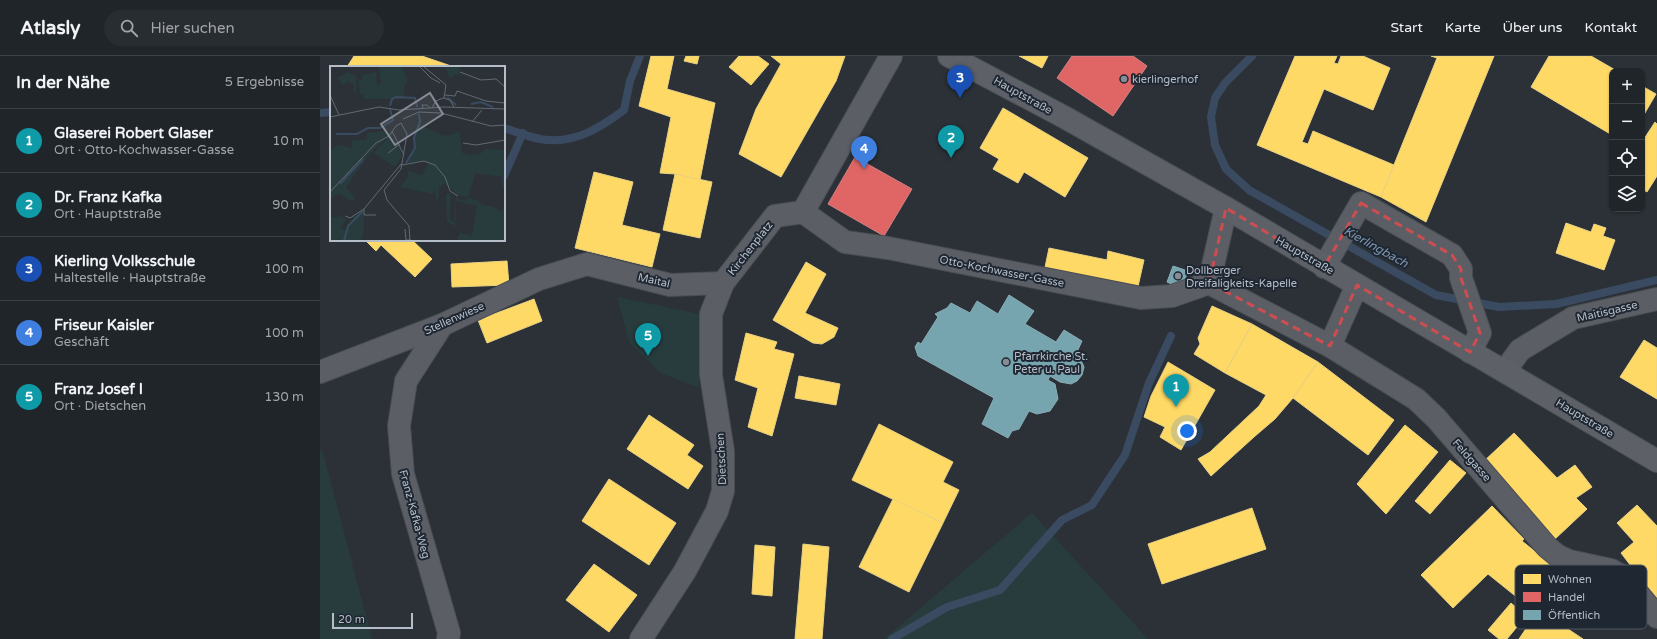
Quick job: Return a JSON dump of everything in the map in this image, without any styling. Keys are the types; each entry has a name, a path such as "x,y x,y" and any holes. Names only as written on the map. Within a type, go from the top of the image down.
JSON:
{"main road":[{"name":"Hauptstraße","path":"950,56 1078,125 1226,208 1329,258 1357,285 1657,461"}],"street":[{"path":"803,212 891,56"},
{"path":"1329,258 1361,203 1452,256 1461,269 1461,278 1480,333 1470,352"},
{"path":"1226,208 1209,283 1330,346 1357,285"},
{"name":"Otto-Kochwasser-Gasse","path":"803,212 845,242 888,248 1141,298 1172,296 1209,283"},
{"name":"Kirchenplatz","path":"723,283 775,216 803,212"},
{"name":"Maital","path":"587,264 670,285 723,283"},
{"name":"Stellenwiese","path":"320,372 442,325 539,279 587,264"},
{"name":"Dietschen","path":"641,639 685,571 717,511 723,491 723,451 711,374 711,314 723,283"},
{"name":"Maitisgasse","path":"1505,371 1520,350 1573,318 1657,299"},
{"name":"Franz-Kafka-Weg","path":"442,325 406,382 399,426 403,474 449,633 448,639"},
{"name":"Feldgasse","path":"1330,346 1416,400 1436,418 1547,547 1558,556 1569,561 1588,565"},
{"name":"Feldgasse","path":"1647,605 1657,617"}],"highlighted area":[{"path":"1361,203 1452,255 1461,269 1461,278 1480,333 1470,352 1357,285 1330,346 1209,283 1226,208 1324,267"}],"green space":[{"path":"617,297 700,314 699,388 661,373 630,344"},
{"path":"320,449 323,453 372,639 320,639"},
{"path":"1032,513 1148,639 884,639"}],"building: Wohnen":[{"path":"354,56 422,56 451,66 348,66"},
{"path":"651,56 674,56 667,89 715,103 700,180 675,174 660,173 671,117 639,106"},
{"path":"686,56 699,56 697,64 684,61"},
{"path":"739,56 758,56 769,64 751,85 729,67"},
{"path":"771,56 845,56 836,81 781,177 739,154 756,109 781,64"},
{"path":"1019,56 1048,56 1042,68"},
{"path":"1295,56 1337,56 1334,63 1338,64 1341,56 1363,56 1390,68 1373,110 1324,89 1302,142 1308,144 1313,131 1394,165 1381,197 1257,145"},
{"path":"1431,56 1494,56 1426,222 1381,197 1437,58"},
{"path":"1549,56 1591,56 1612,68 1609,68 1609,133 1531,87"},
{"path":"1645,88 1656,94 1645,113"},
{"path":"1003,108 1088,158 1065,197 1024,172 1018,183 993,169 999,159 980,148"},
{"path":"1655,122 1657,124 1657,176 1647,192 1645,191 1645,137"},
{"path":"594,172 633,182 622,225 660,234 652,267 575,248"},
{"path":"675,174 712,182 700,238 663,230"},
{"path":"1566,223 1591,232 1594,224 1606,228 1603,236 1615,240 1604,270 1556,253"},
{"path":"366,241 413,241 432,259 415,277 381,245 376,251"},
{"path":"1049,248 1107,260 1108,251 1144,260 1137,291 1044,272"},
{"path":"507,261 509,285 452,287 451,264"},
{"path":"806,262 826,274 805,313 838,328 834,337 822,344 813,343 773,320"},
{"path":"534,299 542,321 487,343 478,320"},
{"path":"1212,306 1252,324 1225,373 1194,354 1200,344 1198,338"},
{"path":"1252,324 1318,362 1293,398 1275,419 1211,476 1198,459 1210,452 1259,406 1266,395 1225,373"},
{"path":"746,333 777,342 774,349 794,354 772,436 748,427 758,388 735,380"},
{"path":"1644,340 1657,348 1657,399 1620,377"},
{"path":"1168,362 1215,390 1181,450 1160,437 1165,427 1144,417 1151,396"},
{"path":"1318,362 1394,420 1368,455 1293,398"},
{"path":"799,376 840,384 836,405 795,398"},
{"path":"649,415 694,445 687,455 703,466 688,489 627,449"},
{"path":"879,424 953,462 943,482 959,490 943,523 852,480"},
{"path":"1405,425 1438,452 1386,514 1357,484"},
{"path":"1514,433 1557,478 1575,465 1592,487 1576,498 1587,509 1555,539 1483,462"},
{"path":"1450,460 1466,473 1430,514 1415,501"},
{"path":"609,479 676,523 649,565 582,521"},
{"path":"893,499 943,523 909,592 859,567"},
{"path":"1637,505 1657,526 1657,600 1647,587 1647,565 1630,565 1621,553 1634,542 1617,523"},
{"path":"1492,506 1524,539 1522,541 1552,565 1515,565 1515,596 1488,574 1453,608 1421,575"},
{"path":"1252,508 1266,549 1162,584 1148,544"},
{"path":"803,544 829,547 822,639 795,639"},
{"path":"755,545 775,547 772,596 752,594"},
{"path":"594,564 637,595 609,632 566,600"},
{"path":"1511,603 1515,606 1515,629 1507,639 1499,639 1488,630"},
{"path":"1526,629 1568,629 1583,639 1519,639"}],"building: Handel":[{"path":"1072,56 1133,56 1147,66 1113,116 1057,78"},
{"path":"855,157 912,189 884,236 828,204"}],"building: Öffentlich":[{"name":"Dollberger Dreifaligkeits-Kapelle","path":"1173,266 1188,271 1183,285 1178,287 1167,282"},
{"name":"Pfarrkirche St. Peter u. Paul","path":"1009,295 1034,311 1025,324 1056,342 1064,330 1082,341 1076,354 1080,358 1084,367 1082,375 1077,381 1071,384 1060,382 1050,376 1048,380 1055,384 1058,399 1050,411 1037,414 1029,411 1019,429 1012,431 1008,438 982,424 994,398 918,356 915,347 918,342 921,344 938,317 935,314 947,308 951,303 970,313 977,301 998,314"}],"waterway":[{"name":"Kierlingbach","path":"505,128 526,136 549,140 570,139 589,132 624,110 630,81 640,56"},
{"name":"Kierlingbach","path":"1252,56 1225,83 1215,98 1211,117 1215,145 1226,169 1249,190 1436,295 1499,307 1556,304 1657,280"},
{"name":"Kierlingbach","path":"320,113 330,112"},
{"path":"505,174 523,133"},
{"path":"892,639 947,607 1000,590 1062,520 1092,505 1125,455 1149,383 1171,336"}],"place":[{"name":"kierlingerhof","path":"1124,79"},
{"name":"Kierling Volksschule","path":"960,98"},
{"name":"Dr. Franz Kafka","path":"951,158"},
{"name":"Friseur Kaisler","path":"864,169"},
{"name":"Dollberger Dreifaligkeits-Kapelle","path":"1178,276"},
{"name":"Franz Josef I","path":"648,356"},
{"name":"Pfarrkirche St. Peter u. Paul","path":"1006,362"},
{"name":"Glaserei Robert Glaser","path":"1176,407"}]}
